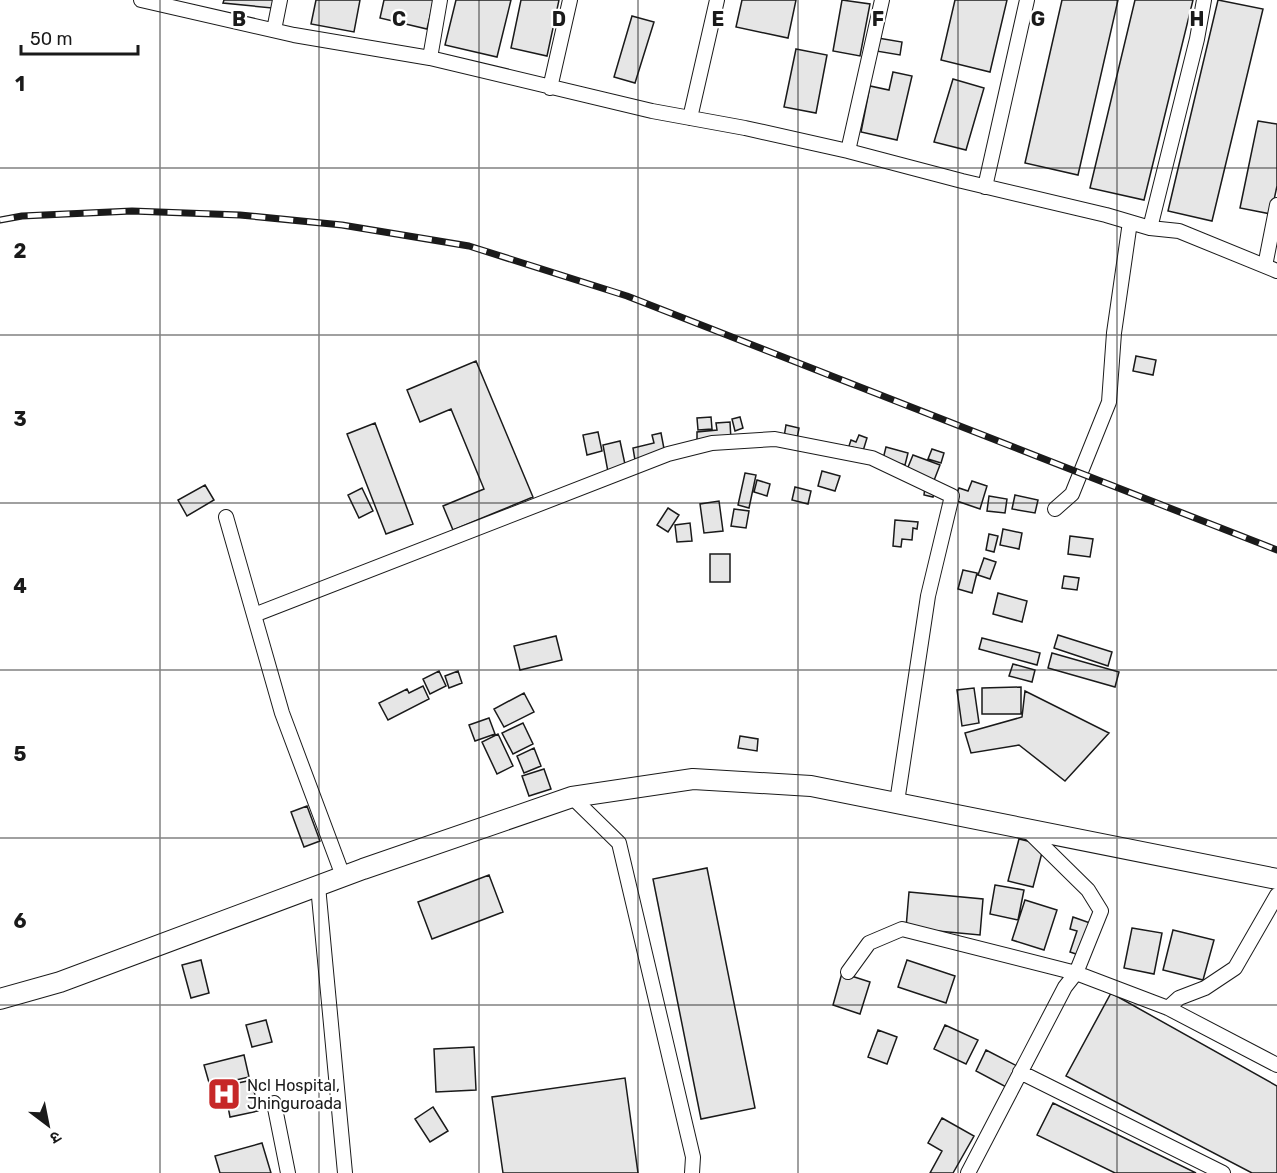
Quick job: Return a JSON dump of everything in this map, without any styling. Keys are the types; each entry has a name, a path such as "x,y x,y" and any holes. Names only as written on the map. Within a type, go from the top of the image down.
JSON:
{"street":[{"path":"274,30 280,0"},
{"path":"430,58 440,0"},
{"path":"549,88 570,0"},
{"path":"690,118 717,0"},
{"path":"848,151 882,0"},
{"path":"985,187 1027,0"},
{"path":"1150,228 1197,39 1204,0"},
{"path":"149,1 274,30 430,58 549,88 848,151 1150,228 1179,231 1271,269 1277,205"},
{"path":"1055,509 1072,494 1109,402 1114,333 1130,222"},
{"path":"254,615 668,454 712,443 775,439 872,458 952,496 928,596 897,802"},
{"path":"226,517 282,713 343,876"},
{"path":"0,999 60,982 343,876 572,797 693,779 811,786 1277,879"},
{"path":"572,797 619,843 693,1157 692,1173"},
{"path":"968,1173 1065,987 1076,972 1101,911 1088,890 1025,828"},
{"path":"318,886 345,1173"},
{"path":"1168,1008 1179,998 1205,988 1235,968 1277,895"},
{"path":"848,972 869,944 902,929 1076,972 1168,1008 1277,1065"},
{"path":"1020,1072 1223,1173"},
{"path":"274,1102 288,1173"}],"building":[{"path":"224,0 274,0 272,8 223,3"},
{"path":"316,0 360,0 354,32 311,24"},
{"path":"384,0 434,0 427,29 380,18"},
{"path":"456,0 511,0 497,57 445,45"},
{"path":"521,0 559,0 547,56 511,48"},
{"path":"742,0 796,0 788,38 736,27"},
{"path":"842,0 870,4 860,56 833,51"},
{"path":"955,0 1007,0 990,72 941,60"},
{"path":"1062,0 1118,0 1078,175 1025,163"},
{"path":"1135,0 1193,0 1144,200 1090,188"},
{"path":"1218,0 1263,9 1212,221 1168,211"},
{"path":"632,16 654,22 635,83 614,77"},
{"path":"878,38 902,42 900,55 876,51"},
{"path":"796,49 827,55 816,113 784,107"},
{"path":"893,72 912,76 897,140 861,132 870,86 889,90"},
{"path":"953,79 984,88 966,150 934,142"},
{"path":"1258,121 1277,124 1277,186 1271,214 1240,208"},
{"path":"1136,356 1156,360 1153,375 1133,371"},
{"path":"476,361 533,497 453,530 443,506 484,489 451,409 420,422 407,390"},
{"path":"711,417 712,429 698,430 697,418"},
{"path":"740,417 743,428 735,431 732,419"},
{"path":"730,422 731,440 697,442 697,432 717,430 716,423"},
{"path":"375,423 413,524 386,534 347,434"},
{"path":"786,425 799,428 797,439 784,437"},
{"path":"598,432 602,451 587,455 583,435"},
{"path":"661,433 665,454 635,460 633,448 654,443 652,435"},
{"path":"859,435 867,438 863,451 849,446 851,440 856,442"},
{"path":"620,441 626,469 608,472 603,445"},
{"path":"886,447 908,453 905,465 883,459"},
{"path":"932,449 944,453 941,463 928,459"},
{"path":"913,455 940,465 933,483 906,472"},
{"path":"822,471 840,476 835,491 818,486"},
{"path":"745,473 756,475 749,508 738,505"},
{"path":"757,480 770,484 767,496 754,492"},
{"path":"972,481 987,486 980,509 954,500 959,488 968,491"},
{"path":"205,485 214,500 187,516 178,500"},
{"path":"795,487 811,491 808,504 792,500"},
{"path":"925,487 935,490 933,497 924,495"},
{"path":"362,488 373,511 359,518 348,495"},
{"path":"1015,495 1038,500 1035,513 1012,509"},
{"path":"989,496 1007,499 1005,513 987,511"},
{"path":"719,501 723,531 704,533 700,504"},
{"path":"668,508 679,515 668,532 657,525"},
{"path":"734,509 749,511 746,528 731,526"},
{"path":"895,520 918,522 917,529 913,528 912,540 902,539 901,547 893,546"},
{"path":"690,523 692,541 677,542 675,525"},
{"path":"1003,529 1022,533 1019,549 1000,545"},
{"path":"989,534 998,536 994,552 986,550"},
{"path":"1070,536 1093,539 1090,557 1068,554"},
{"path":"710,554 730,554 730,582 710,582"},
{"path":"984,558 996,562 990,579 978,575"},
{"path":"963,570 977,573 972,593 958,589"},
{"path":"1064,576 1079,578 1077,590 1062,588"},
{"path":"998,593 1027,601 1022,622 993,614"},
{"path":"1058,635 1112,652 1108,666 1054,648"},
{"path":"556,636 562,660 520,670 514,646"},
{"path":"982,638 1040,653 1037,665 979,649"},
{"path":"1052,653 1119,672 1115,687 1048,668"},
{"path":"1013,664 1035,670 1032,682 1009,676"},
{"path":"439,671 446,686 430,694 423,679"},
{"path":"458,671 462,683 449,688 445,676"},
{"path":"423,686 429,699 388,720 379,703 407,689 409,693"},
{"path":"1021,687 1021,714 982,714 982,688"},
{"path":"974,688 979,723 962,726 957,690"},
{"path":"1025,691 1109,733 1065,781 1019,745 971,753 965,733 1022,717"},
{"path":"524,693 534,712 504,727 494,709"},
{"path":"489,718 495,734 475,741 469,725"},
{"path":"523,723 533,744 513,754 502,733"},
{"path":"498,734 513,766 497,774 482,742"},
{"path":"740,736 758,739 757,751 738,748"},
{"path":"534,748 541,766 524,773 517,756"},
{"path":"544,769 551,789 529,796 522,776"},
{"path":"307,806 320,841 304,847 291,812"},
{"path":"1019,839 1044,845 1033,887 1008,881"},
{"path":"707,868 755,1108 701,1119 653,879"},
{"path":"489,875 503,912 432,939 418,902"},
{"path":"995,885 1024,890 1018,920 990,914"},
{"path":"909,892 983,899 980,935 906,928"},
{"path":"1025,900 1057,910 1044,950 1012,940"},
{"path":"1073,917 1090,923 1079,955 1070,952 1077,931 1070,929"},
{"path":"1132,928 1162,933 1154,974 1124,968"},
{"path":"1173,930 1214,940 1203,980 1163,970"},
{"path":"201,960 209,993 191,998 182,965"},
{"path":"907,960 955,976 946,1003 898,987"},
{"path":"842,973 870,982 860,1014 833,1005"},
{"path":"1111,993 1277,1086 1277,1173 1252,1173 1066,1076"},
{"path":"266,1020 272,1042 252,1047 246,1025"},
{"path":"945,1025 978,1040 966,1064 934,1049"},
{"path":"878,1030 897,1037 887,1064 868,1057"},
{"path":"474,1047 476,1090 436,1092 434,1049"},
{"path":"986,1050 1019,1067 1008,1088 976,1071"},
{"path":"244,1055 249,1077 210,1086 204,1065"},
{"path":"625,1078 638,1173 503,1173 492,1097"},
{"path":"252,1080 258,1111 230,1117 224,1086"},
{"path":"1053,1103 1196,1173 1115,1173 1037,1135"},
{"path":"433,1107 448,1131 430,1142 415,1119"},
{"path":"942,1118 974,1136 953,1173 930,1173 942,1151 928,1143"},
{"path":"262,1143 271,1173 220,1173 215,1156"}],"railway":[{"path":"0,220 22,216 132,211 240,215 342,225 469,246 627,296 1277,550"}],"place":[{"name":"Ncl Hospital, Jhinguroada","path":"224,1094"}]}
